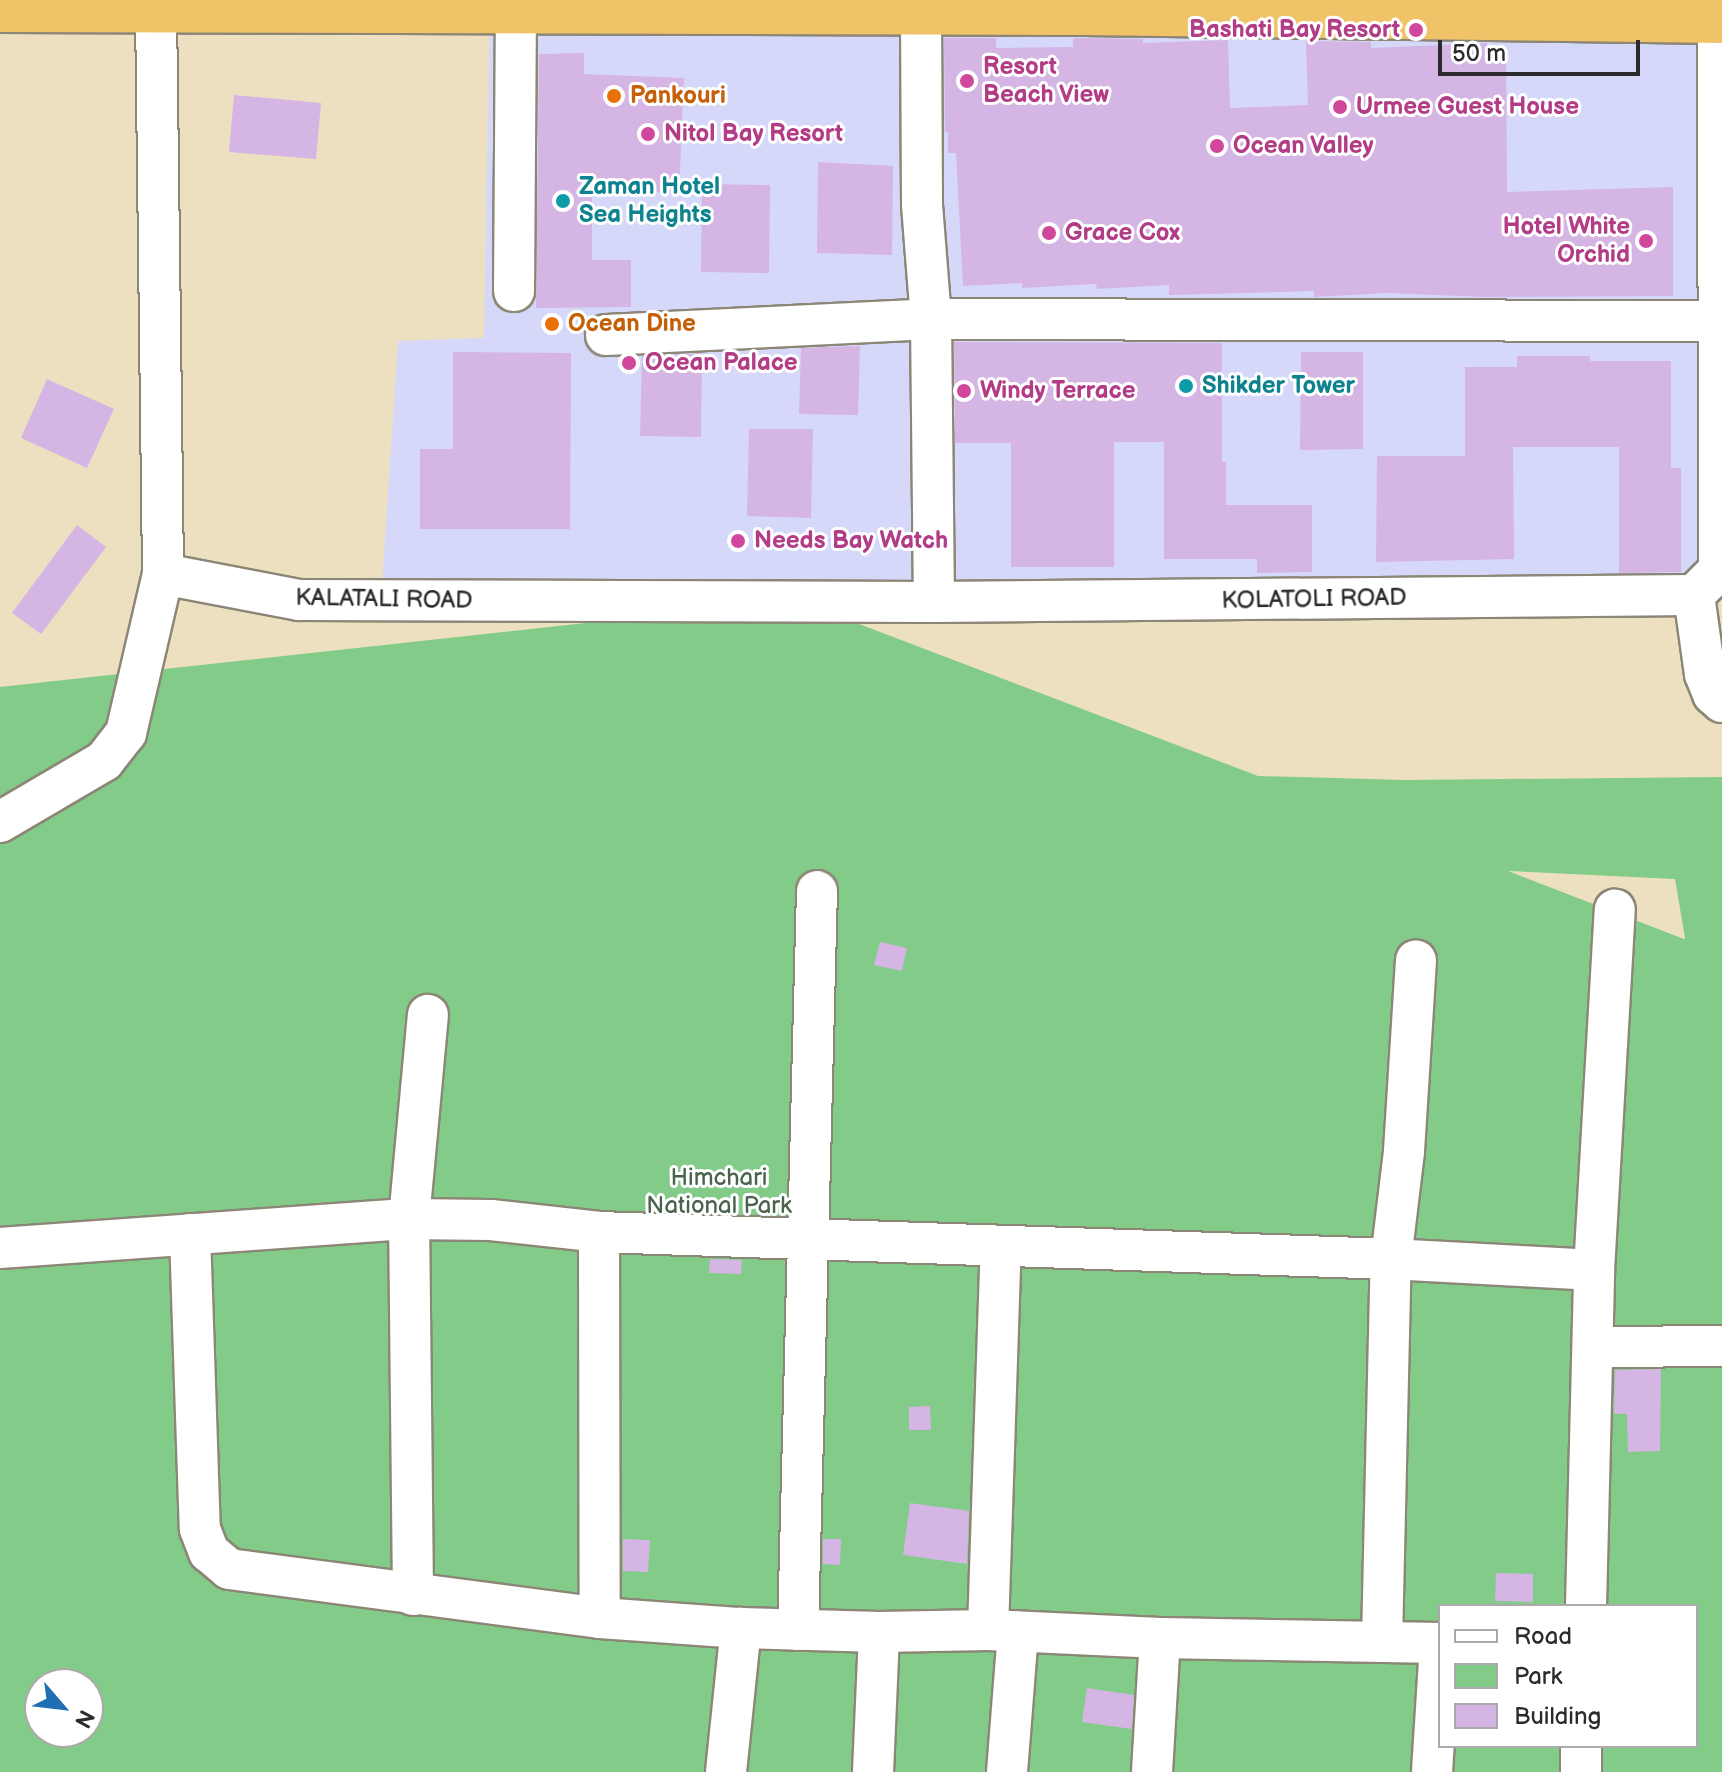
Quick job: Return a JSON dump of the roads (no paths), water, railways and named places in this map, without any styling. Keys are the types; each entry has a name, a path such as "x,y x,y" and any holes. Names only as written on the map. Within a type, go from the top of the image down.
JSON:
{"highway":[{"path":"0,10 921,12 1084,6 1720,21"}],"street":[{"path":"0,822 104,761 126,733 163,574 156,8"},
{"path":"514,291 516,10"},
{"path":"921,12 922,205 931,319 934,602"},
{"path":"1720,21 1719,321 1712,578 1705,674 1713,694 1722,702"},
{"path":"606,335 931,319 1719,321"},
{"name":"KALATALI ROAD","path":"163,574 299,600 934,602"},
{"name":"KOLATOLI ROAD","path":"934,602 1712,578"},
{"path":"798,1630 817,891"},
{"path":"1586,1604 1594,1270 1615,910"},
{"path":"1382,1642 1391,1259 1404,1151 1416,960"},
{"path":"413,1595 409,1219 428,1015"},
{"path":"0,1248 409,1219 491,1220 599,1232 1391,1259 1594,1270"},
{"path":"599,1232 600,1618"},
{"path":"190,1234 200,1529 209,1552 229,1569 600,1618 741,1628 879,1632 1003,1630 1160,1638 1438,1644"},
{"path":"1001,1248 1007,1772"},
{"path":"1593,1347 1722,1346"},
{"path":"726,1772 741,1628"},
{"path":"873,1772 879,1632"},
{"path":"1152,1772 1160,1638"},
{"path":"1432,1772 1438,1676"},
{"path":"1581,1748 1581,1772"}],"place":[{"name":"Bashati Bay Resort","path":"1416,30"},
{"name":"Resort Beach View","path":"967,81"},
{"name":"Pankouri","path":"614,96"},
{"name":"Urmee Guest House","path":"1340,107"},
{"name":"Nitol Bay Resort","path":"648,134"},
{"name":"Ocean Valley","path":"1217,146"},
{"name":"Zaman Hotel Sea Heights","path":"563,201"},
{"name":"Grace Cox","path":"1049,233"},
{"name":"Hotel White Orchid","path":"1646,241"},
{"name":"Ocean Dine","path":"552,324"},
{"name":"Ocean Palace","path":"629,363"},
{"name":"Shikder Tower","path":"1186,386"},
{"name":"Windy Terrace","path":"964,391"},
{"name":"Needs Bay Watch","path":"738,541"}],"park label":[{"name":"Himchari National Park","path":"719,1192"}]}
